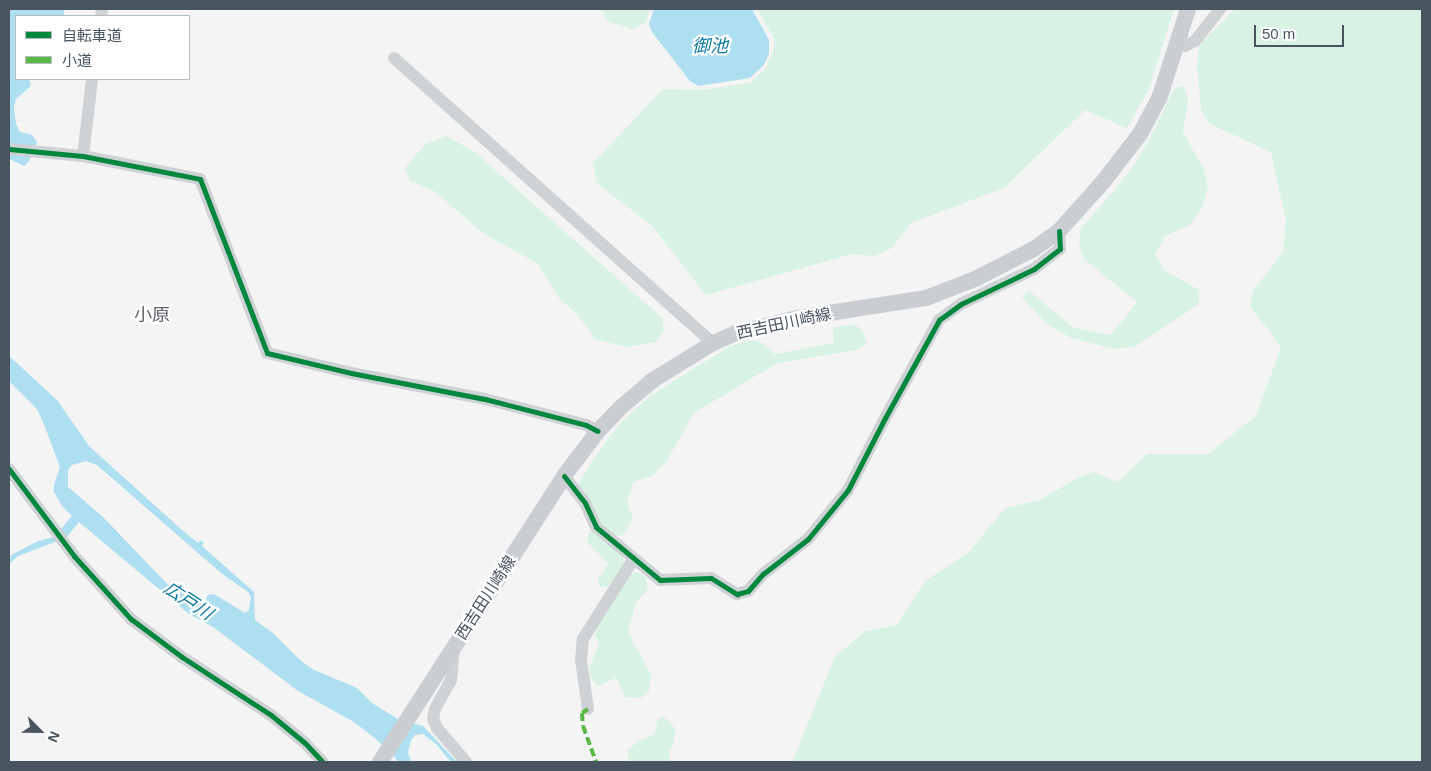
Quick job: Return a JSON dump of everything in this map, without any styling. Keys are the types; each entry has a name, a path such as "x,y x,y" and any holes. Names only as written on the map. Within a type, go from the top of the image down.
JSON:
{"main road":[{"name":"西吉田川崎線","path":"380,762 564,476 598,431 620,408 653,380 713,343 736,333 769,324 926,298 976,279 1032,250 1059,231 1103,182 1140,134 1159,99 1188,9"}],"street":[{"path":"1177,46 1185,46 1195,41 1220,9"},
{"path":"394,58 713,343"},
{"path":"83,156 92,80"},
{"path":"9,149 83,156 200,179 266,353 351,373 485,400 586,425 598,431"},
{"path":"564,476 585,503 596,527 632,560 660,580 711,578 737,594 748,591 762,574 808,539 848,490 939,320 961,304 1034,269 1060,249 1059,231"},
{"path":"9,469 74,556 131,620 182,657 271,715 305,743 323,762"},
{"path":"588,709 581,660 583,638 632,560"},
{"path":"454,647 451,680 435,709 433,719 437,728 466,762"}],"green space":[{"path":"602,9 650,9 645,23 632,29 607,21"},
{"path":"757,9 1174,9 1148,91 1127,128 1085,110 1004,188 911,223 892,248 874,256 852,254 706,295 652,226 597,183 593,163 663,89 699,90 750,83 766,68 775,46 773,37"},
{"path":"1235,9 1422,9 1422,762 792,762 835,657 864,632 897,625 925,581 969,552 1005,508 1040,500 1077,478 1094,472 1118,482 1147,454 1208,454 1256,416 1281,347 1250,306 1253,291 1283,252 1286,221 1271,152 1210,124 1201,110 1197,65 1199,45"},
{"path":"1184,86 1188,99 1183,132 1204,170 1208,189 1200,212 1190,225 1165,236 1155,254 1164,270 1199,290 1199,304 1136,346 1114,349 1071,338 1046,323 1022,297 1029,291 1074,328 1111,335 1137,302 1084,259 1079,245 1081,228 1115,190 1135,163 1153,133 1172,92 1176,88"},
{"path":"447,136 476,153 662,318 664,329 656,342 626,347 595,339 577,314 559,298 538,264 483,233 434,191 410,181 405,168 425,144"},
{"path":"851,324 861,328 867,343 857,350 777,363 694,413 666,462 653,475 633,482 627,502 633,518 623,535 613,537 601,525 578,485 596,455 621,422 650,396 727,348 748,340 760,342 775,354 834,343 833,328"},
{"path":"589,531 595,531 623,556 625,566 615,582 607,587 599,586 598,579 609,564 587,542"},
{"path":"636,572 645,576 648,590 636,602 628,632 651,675 649,691 641,698 626,697 616,678 597,686 590,675 590,666 599,643 595,637 598,625 630,575"},
{"path":"662,716 675,729 674,742 669,752 671,762 629,762 627,750 639,741 655,734 657,721"}],"water":[{"path":"9,9 65,9 63,15 15,15 15,80 29,80 31,86 16,99 14,107 16,124 20,132 32,135 37,142 29,161 24,166 9,159"},
{"name":"御池","path":"654,9 752,9 769,40 769,54 764,65 750,78 698,86 690,81 652,32 649,24"},
{"name":"広戸川","path":"9,356 57,400 89,446 182,530 198,543 201,540 204,543 202,546 254,592 255,620 273,633 312,669 357,688 372,703 398,719 423,726 457,762 451,762 436,744 423,734 415,735 411,740 408,752 411,762 399,762 376,739 354,722 298,691 213,627 189,614 79,522 66,538 18,556 9,564 9,558 13,554 38,541 54,537 72,516 62,506 54,492 54,485 60,467 37,409 9,381","holes":["86,461 97,465 221,573 248,592 251,597 249,610 245,613 214,594 208,595 205,600 191,592 171,588 103,517 68,487 68,470 72,465"]}],"marked path":[{"path":"588,709 582,713 583,726 596,762"}],"cycle path":[{"path":"9,149 83,156 200,179 267,353 351,373 485,399 586,425 598,431"},
{"path":"564,476 585,503 596,527 660,580 711,578 737,594 748,591 763,574 808,539 848,490 939,320 961,304 1034,269 1060,249 1059,231"},
{"path":"9,469 74,556 131,619 182,657 271,715 305,743 323,762"}],"district":[{"name":"小原","path":"152,315"}]}
